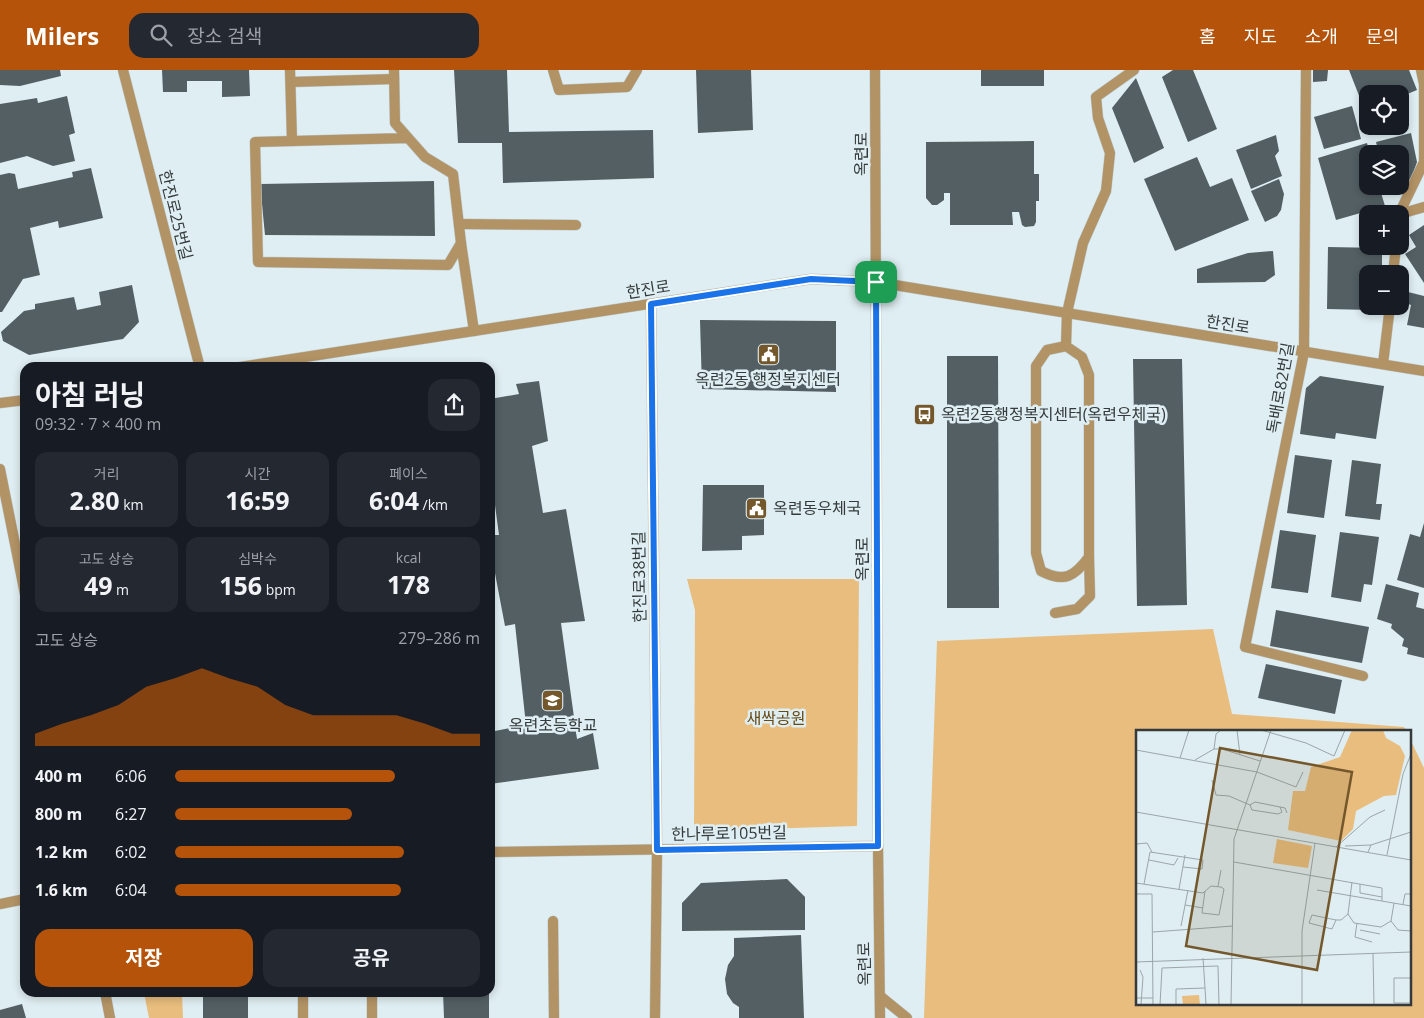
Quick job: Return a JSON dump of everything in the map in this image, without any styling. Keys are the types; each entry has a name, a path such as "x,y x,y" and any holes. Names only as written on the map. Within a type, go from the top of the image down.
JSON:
{"street":[{"name":"한진로25번길","path":"123,70 198,362"},
{"path":"290,70 292,141"},
{"path":"553,70 559,90 627,87 637,70"},
{"name":"옥련로","path":"876,70 878,846 880,999 882,1018"},
{"path":"1066,346 1067,313 1083,243 1106,191 1110,153 1098,118 1096,96 1134,70"},
{"name":"독배로82번길","path":"1306,70 1304,352 1245,647 1363,676"},
{"path":"1404,205 1424,162 1424,84 1420,70"},
{"path":"290,82 394,74 395,123 425,157 453,174 474,331"},
{"path":"408,138 254,142 258,262 448,265 461,243"},
{"path":"1409,211 1424,207"},
{"path":"459,224 576,225"},
{"name":"한진로","path":"273,362 811,279 876,282 1424,371"},
{"name":"한진로38번길","path":"651,304 657,850 655,1018"},
{"path":"1384,364 1389,315"},
{"path":"1055,613 1077,609 1090,596 1089,375 1082,357 1066,346 1047,350 1036,366 1036,553 1041,571 1053,578 1068,577 1079,570 1089,558"},
{"path":"0,404 20,401"},
{"path":"0,469 20,569"},
{"name":"한나루로105번길","path":"495,852 878,846"},
{"path":"0,904 20,900"},
{"path":"553,921 554,1018"},
{"path":"106,997 110,1018"},
{"path":"302,1018 303,997"},
{"path":"372,997 372,1018"},
{"path":"880,999 907,1018"}],"green space":[{"name":"새싹공원","path":"687,579 859,579 857,826 694,831 695,610"},
{"path":"1213,629 1232,714 1404,727 1406,730 1136,730 1136,1006 1412,1006 1412,743 1424,768 1424,1018 924,1018 937,641"},
{"path":"145,997 182,997 183,1018 149,1018"}],"building":[{"path":"0,70 60,70 61,76 20,86 0,85"},
{"path":"162,70 249,70 250,96 222,97 222,81 187,81 187,92 163,92"},
{"path":"454,70 507,70 509,132 653,130 654,178 503,183 502,143 458,143"},
{"path":"696,70 751,70 753,130 698,133"},
{"path":"981,70 1044,70 1044,86 981,86"},
{"path":"1173,70 1193,70 1217,129 1188,142 1162,77"},
{"path":"1313,70 1328,70 1327,81 1313,82"},
{"path":"1349,70 1409,70 1417,90 1409,93 1409,85 1359,85 1359,96"},
{"path":"1136,78 1164,148 1134,163 1112,108"},
{"path":"67,96 75,133 69,135 75,161 53,166 27,156 0,163 0,104 37,98 38,103"},
{"path":"1352,106 1361,139 1324,149 1314,117"},
{"path":"1411,133 1417,162 1409,185 1409,145 1377,145 1376,142"},
{"path":"1276,135 1279,151 1275,156 1282,176 1251,189 1236,150"},
{"path":"1034,141 1034,174 1039,174 1039,201 1036,201 1036,222 1034,226 1025,227 1022,225 1019,212 1012,212 1013,225 950,225 950,193 944,193 944,200 937,205 932,205 926,198 926,142"},
{"path":"1359,145 1359,195 1382,195 1385,205 1359,205 1359,213 1336,220 1318,158"},
{"path":"1197,157 1210,187 1232,178 1249,220 1175,251 1144,179"},
{"path":"91,168 103,218 59,228 58,221 30,228 40,275 23,279 2,312 0,312 0,175 15,174 18,189 73,177 72,172"},
{"path":"1279,179 1284,194 1281,210 1277,216 1265,222 1251,191"},
{"path":"434,181 435,236 265,235 260,184"},
{"path":"1424,225 1424,283 1406,255 1409,255 1409,251 1416,247 1409,235"},
{"path":"1328,247 1359,248 1359,255 1382,255 1382,265 1359,265 1359,310 1327,309"},
{"path":"1273,251 1275,275 1265,282 1197,283 1197,269 1248,253"},
{"path":"132,285 139,322 123,339 29,355 3,341 1,332 24,311 35,309 35,304 74,297 77,310 101,305 99,292"},
{"path":"1409,292 1424,296 1424,328 1407,325 1411,305 1409,304"},
{"name":"옥련2동 행정복지센터","path":"700,320 836,321 836,392 702,389"},
{"path":"947,356 998,356 999,608 947,608"},
{"path":"1133,359 1182,359 1187,605 1137,606"},
{"path":"1320,376 1384,386 1376,439 1336,433 1335,439 1300,434 1306,388"},
{"path":"539,381 548,441 532,446 543,513 566,509 585,621 561,623 577,739 593,733 599,769 495,783 495,731 526,725 515,624 505,626 495,573 495,535 499,535 495,505 495,398 519,394 516,384"},
{"path":"1295,455 1332,460 1324,518 1287,513"},
{"path":"1352,460 1381,464 1376,504 1382,504 1380,520 1345,516"},
{"path":"703,485 764,485 764,535 742,536 742,550 702,551"},
{"path":"1424,523 1424,588 1397,580 1410,534 1420,537"},
{"path":"1280,530 1316,535 1308,593 1271,588"},
{"path":"1340,532 1379,537 1372,585 1364,584 1361,602 1331,597"},
{"path":"1386,584 1419,593 1416,607 1424,609 1424,658 1407,654 1408,648 1402,646 1404,639 1391,628 1392,624 1377,619"},
{"path":"1276,610 1369,627 1362,663 1270,646"},
{"path":"1266,664 1342,680 1335,714 1258,698"},
{"path":"787,879 805,897 805,930 682,931 682,903 701,883"},
{"path":"801,935 804,1018 739,1018 739,1007 733,1003 727,994 725,979 728,965 734,956 734,938"},
{"path":"203,997 248,997 248,1018 203,1018"},
{"path":"443,997 489,997 489,1018 444,1018"},
{"path":"22,1004 26,1018 0,1018 0,1010"}],"place":[{"name":"옥련2동 행정복지센터","path":"768,355"},
{"name":"옥련2동행정복지센터(옥련우체국)","path":"925,414"},
{"name":"옥련동우체국","path":"757,508"},
{"name":"옥련초등학교","path":"553,701"}],"route":[{"path":"811,279 876,282 878,846 657,850 651,304 811,279"}]}
